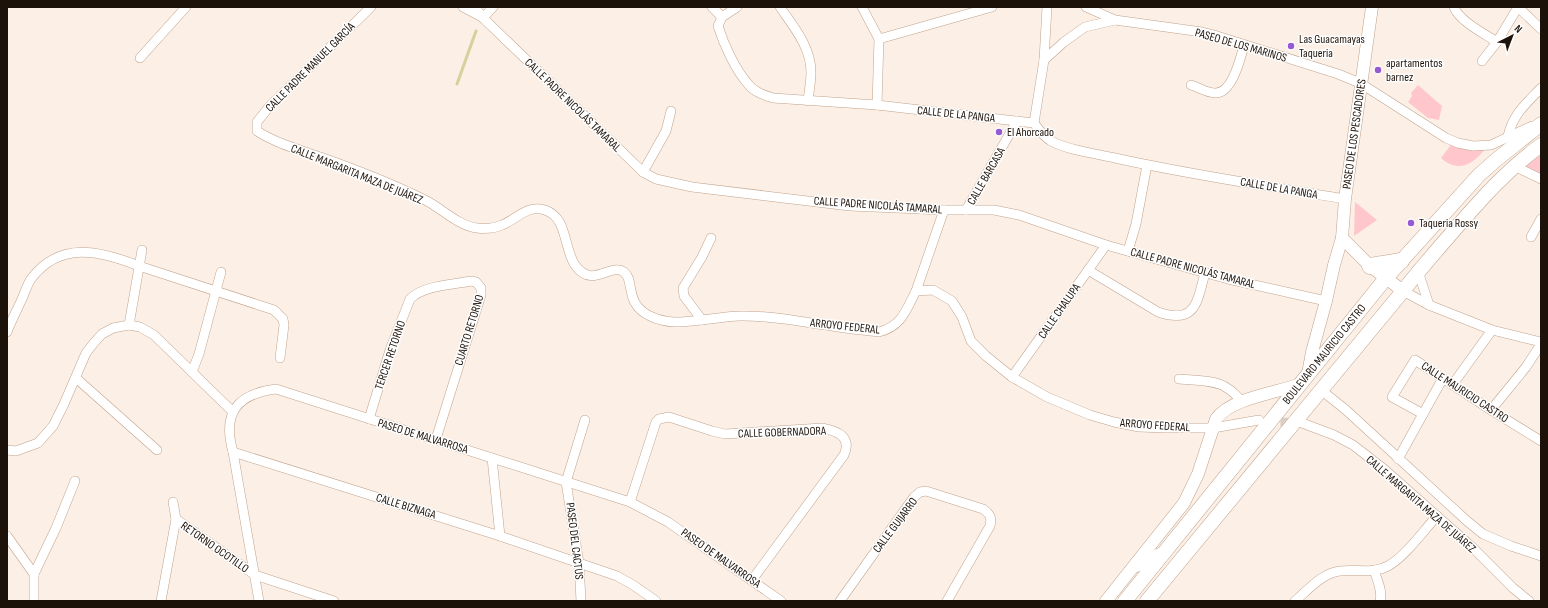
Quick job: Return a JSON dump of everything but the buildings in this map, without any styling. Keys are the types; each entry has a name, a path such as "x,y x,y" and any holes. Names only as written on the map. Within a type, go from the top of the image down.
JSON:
{"highway":[{"path":"1370,266 1401,262"}],"main road":[{"name":"BOULEVARD MAURICIO CASTRO","path":"1124,601 1386,278 1480,175 1541,123"},
{"name":"BOULEVARD MAURICIO CASTRO","path":"1147,601 1418,271 1491,187 1514,166 1541,145"},
{"path":"1136,565 1162,554"}],"street":[{"path":"140,58 186,7"},
{"name":"CALLE PADRE MANUEL GARCÍA","path":"257,130 257,122 265,112 371,7"},
{"name":"CALLE PADRE NICOLÁS TAMARAL","path":"463,7 483,18"},
{"name":"CALLE PADRE NICOLÁS TAMARAL","path":"475,7 483,18 643,172 667,182 692,187 850,206 944,210 994,210 1019,215 1106,244 1205,273 1326,301"},
{"path":"483,18 493,7"},
{"path":"712,7 722,17 737,7"},
{"path":"780,7 803,41 809,59 811,71 808,101"},
{"path":"862,7 879,38 877,105"},
{"path":"879,38 977,9 992,7"},
{"path":"1034,124 1044,60 1047,7"},
{"name":"PASEO DE LOS MARINOS","path":"1086,7 1115,20 1202,32 1338,74 1360,83 1446,138 1458,143 1473,146 1491,145 1508,136 1541,123"},
{"name":"PASEO DE LOS PESCADORES","path":"1304,379 1342,238 1345,199 1360,83 1372,7"},
{"path":"1454,7 1456,12 1465,20 1497,42"},
{"path":"1482,61 1497,42 1518,7 1541,29"},
{"name":"CALLE DE LA PANGA","path":"722,17 718,26 731,57 749,85 760,94 773,98 877,105 1034,124 1050,141 1064,146 1146,165 1345,199"},
{"path":"1044,60 1064,42 1085,27 1115,20"},
{"path":"1191,85 1214,93 1223,91 1232,80 1244,45"},
{"path":"1508,136 1510,124 1514,117 1541,88"},
{"path":"643,172 666,131 671,111"},
{"name":"CALLE BARCASA","path":"966,210 1017,121"},
{"name":"CALLE MARGARITA MAZA DE JUÁREZ","path":"257,130 289,146 356,170 425,200 460,222 476,228 491,228 503,225 515,216 531,210 543,210 558,219 574,263 579,269 588,275 597,276 609,271 623,271 628,278 632,298 636,306 650,316 668,323"},
{"path":"1128,250 1136,224 1146,165"},
{"path":"1514,166 1541,179"},
{"path":"916,291 944,210"},
{"path":"1531,237 1541,219"},
{"path":"702,320 684,296 683,288 702,257 711,238"},
{"path":"1342,238 1370,266 1403,291 1429,305 1492,330 1541,343 1526,367 1491,410"},
{"name":"CALLE CHALUPA","path":"1012,377 1106,244"},
{"path":"129,325 142,250"},
{"path":"7,332 30,280 38,270 55,258 69,253 98,252 274,310 281,315 284,325 280,358"},
{"path":"1088,270 1158,312 1168,315 1186,314 1191,312 1196,303 1205,273"},
{"path":"1418,271 1429,305"},
{"path":"192,372 200,354 221,272"},
{"name":"CUARTO RETORNO","path":"415,294 424,290 471,282 476,282 482,288 436,439"},
{"name":"ARROYO FEDERAL","path":"668,323 739,316 780,318 879,332 894,327 903,315 916,291 933,290 952,301 962,317 971,341 986,356 1012,377 1047,397 1090,415 1114,422 1166,428 1213,428 1259,420"},
{"name":"TERCER RETORNO","path":"369,419 390,350 407,304 415,294"},
{"path":"7,450 16,451 38,443 53,426 86,353 102,334 114,328 129,325 140,327 154,335 233,412 229,429 230,439 260,601"},
{"path":"1453,384 1492,330"},
{"name":"CALLE MAURICIO CASTRO","path":"1423,414 1392,397 1415,360 1491,410 1541,440"},
{"path":"76,378 157,450"},
{"path":"1398,459 1443,378"},
{"path":"1180,379 1202,381 1223,386 1242,401"},
{"path":"1106,601 1184,503 1198,474 1216,419 1220,413 1242,401 1288,389 1304,379"},
{"name":"PASEO DE MALVARROSA","path":"233,412 245,399 260,391 276,389 630,502 668,522 781,601"},
{"name":"CALLE MARGARITA MAZA DE JUÁREZ","path":"1321,390 1346,410 1398,459 1483,534 1510,546 1541,556"},
{"name":"CALLE GOBERNADORA","path":"630,502 656,422 659,419 669,417 712,432 725,434 822,428 836,431 845,439 848,448 752,580"},
{"path":"566,482 585,420"},
{"name":"CALLE MARGARITA MAZA DE JUÁREZ","path":"1302,423 1334,435 1352,445 1384,469 1472,547 1513,588 1529,601"},
{"name":"CALLE BIZNAGA","path":"233,452 500,536 617,576 656,601"},
{"path":"492,458 500,536"},
{"path":"34,601 34,574 56,528 75,480"},
{"name":"PASEO DEL CACTUS","path":"566,482 579,563 581,601"},
{"name":"CALLE GUIJARRO","path":"840,601 914,497 920,492 926,491 983,509 990,514 992,519 990,526 947,601"},
{"name":"RETORNO OCOTILLO","path":"160,601 176,519 172,502"},
{"path":"1295,601 1323,577 1339,571 1378,570 1389,566 1403,554 1437,516"},
{"name":"RETORNO OCOTILLO","path":"176,519 255,575 333,601"},
{"path":"1472,547 1483,534"},
{"path":"7,536 34,574"},
{"path":"1374,570 1380,589 1380,601"}],"shaded area":[{"path":"1418,85 1442,106 1439,120 1428,118 1408,102 1412,96 1411,93"},
{"path":"1453,142 1485,149 1470,163 1459,166 1453,165 1447,163 1441,158"},
{"path":"1541,152 1541,175 1522,166"},
{"path":"1355,202 1377,220 1354,236"}],"waterway":[{"path":"457,84 476,31"}],"tunnel":[{"path":"1267,421 1298,423"}],"place":[{"name":"Las Guacamayas Taqueria","path":"1291,46"},
{"name":"apartamentos barnez","path":"1378,70"},
{"name":"El Ahorcado","path":"999,132"},
{"name":"Taqueria Rossy","path":"1411,223"}]}
